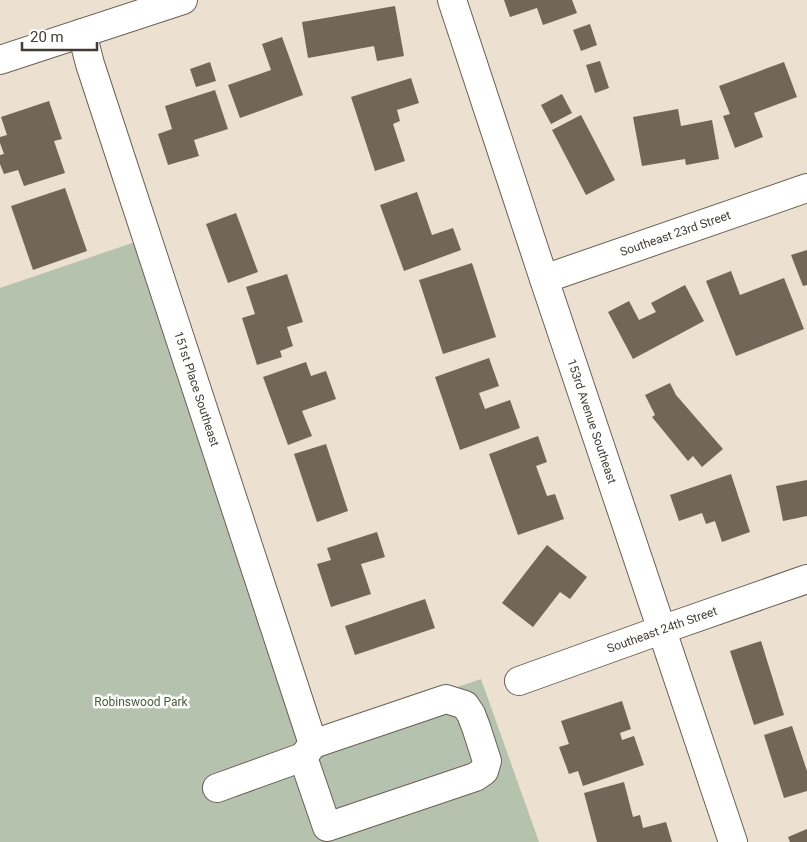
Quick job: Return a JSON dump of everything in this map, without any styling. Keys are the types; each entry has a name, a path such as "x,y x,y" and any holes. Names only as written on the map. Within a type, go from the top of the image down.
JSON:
{"street":[{"path":"0,60 183,0"},
{"name":"153rd Avenue Southeast","path":"452,0 733,842"},
{"name":"151st Place Southeast","path":"82,33 90,64 308,751 327,828 475,777 484,771 487,761 471,714 465,705 446,699 308,751"},
{"name":"Southeast 23rd Street","path":"544,279 807,188"},
{"name":"Southeast 24th Street","path":"520,681 807,579"},
{"path":"217,788 308,751"}],"green space":[{"name":"Robinswood Park","path":"135,242 303,740 481,679 539,842 0,842 0,288"}],"building":[{"path":"504,0 572,0 577,13 543,25 537,8 510,17"},
{"path":"395,6 404,56 377,61 374,46 308,58 302,22"},
{"path":"590,24 597,45 581,51 573,30"},
{"path":"282,37 303,95 240,118 228,85 271,70 262,44"},
{"path":"600,61 609,88 595,93 586,65"},
{"path":"210,62 216,81 196,87 190,69"},
{"path":"784,62 797,97 754,113 763,137 735,148 723,116 730,114 719,86"},
{"path":"411,78 419,103 397,110 400,121 393,124 405,161 375,171 351,97"},
{"path":"215,90 228,129 194,140 199,156 168,165 158,134 172,129 165,106"},
{"path":"562,94 572,113 551,124 541,105"},
{"path":"49,101 62,139 54,141 65,173 24,186 18,170 4,174 0,164 0,155 4,154 0,137 7,135 1,117"},
{"path":"678,109 681,126 712,120 719,159 686,165 685,159 642,166 633,117"},
{"path":"581,115 615,180 586,195 552,130"},
{"path":"65,188 87,251 33,270 11,206"},
{"path":"417,192 432,235 453,228 461,250 404,271 380,205"},
{"path":"236,213 258,272 228,283 206,224"},
{"path":"807,250 807,285 803,286 791,255"},
{"path":"472,263 496,337 443,354 419,280"},
{"path":"731,271 740,295 784,278 804,329 736,356 706,281"},
{"path":"287,274 303,322 287,327 293,346 280,351 282,357 257,365 242,318 255,314 246,287"},
{"path":"685,285 704,321 633,359 608,312 629,301 639,320 656,312 651,303"},
{"path":"489,358 499,386 479,393 485,409 510,400 520,428 460,450 435,377"},
{"path":"306,362 311,376 326,371 336,399 302,411 312,436 288,445 263,377"},
{"path":"670,383 676,395 723,449 702,467 693,456 688,461 652,417 655,415 645,395"},
{"path":"538,436 547,462 536,466 547,496 555,494 564,519 518,535 489,454"},
{"path":"326,444 348,511 317,522 294,454"},
{"path":"731,474 750,532 722,542 715,521 706,524 702,513 679,521 670,495"},
{"path":"807,480 807,516 783,521 776,486"},
{"path":"377,532 385,557 361,564 371,594 331,607 317,564 331,560 327,548"},
{"path":"547,545 587,577 570,599 560,592 533,627 502,603"},
{"path":"425,599 435,628 355,655 345,626"},
{"path":"761,641 784,715 754,725 730,651"},
{"path":"622,701 631,729 620,733 622,740 634,736 644,765 583,786 578,771 569,774 559,747 569,744 561,721"},
{"path":"792,726 807,771 807,791 784,798 764,735"},
{"path":"624,782 633,817 640,815 643,828 666,822 672,842 597,842 584,793"},
{"path":"807,829 807,842 790,842 788,837"}]}
